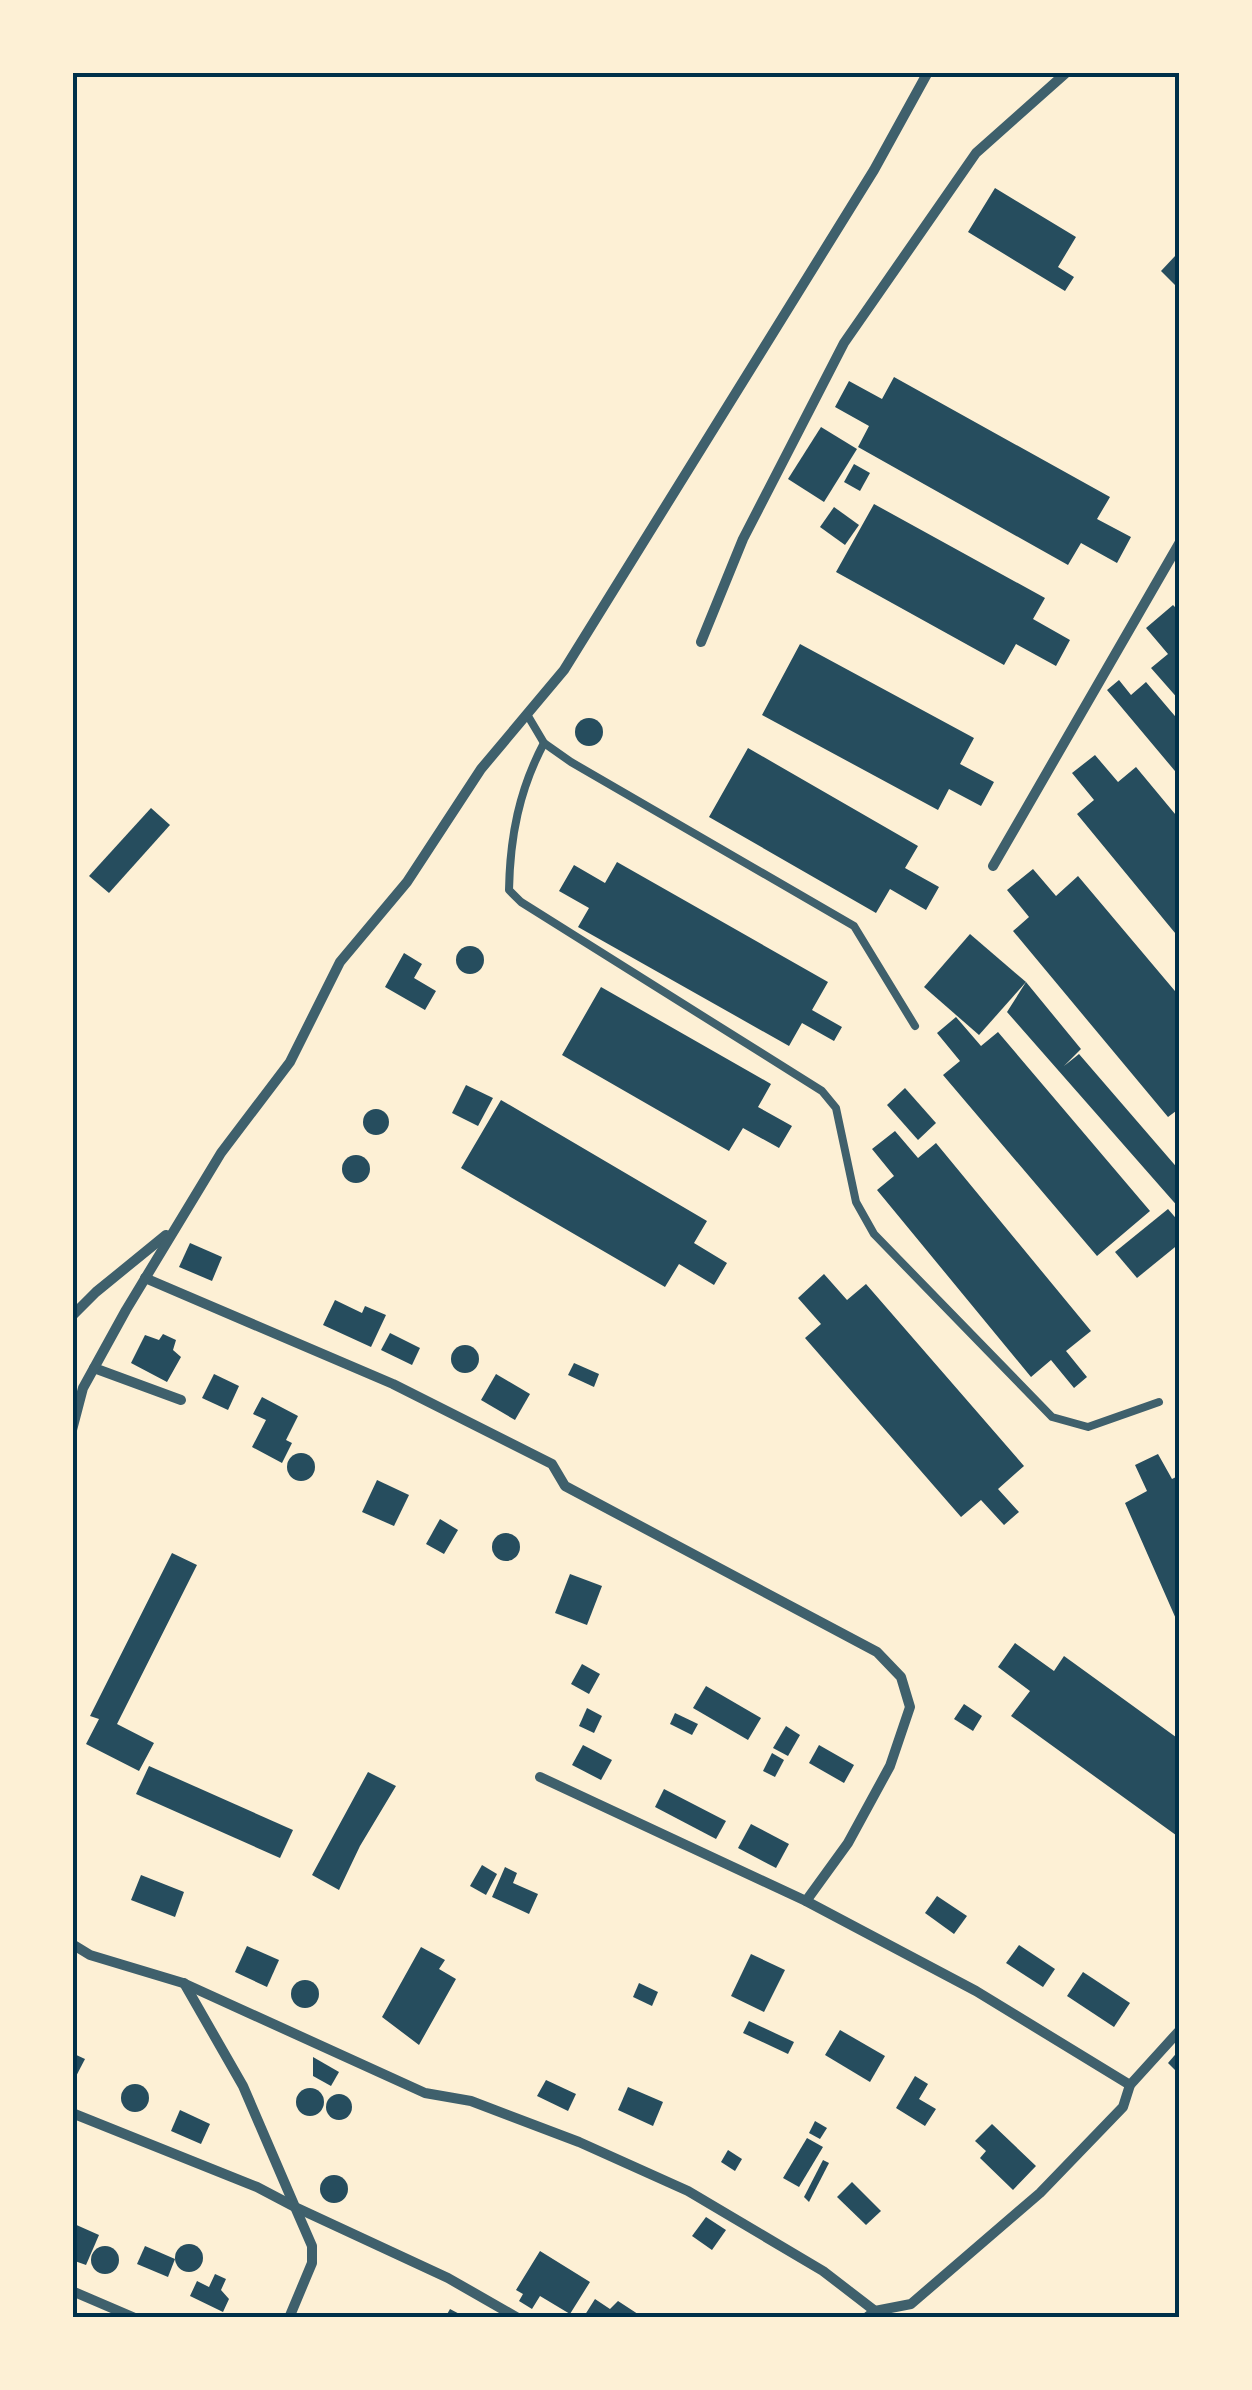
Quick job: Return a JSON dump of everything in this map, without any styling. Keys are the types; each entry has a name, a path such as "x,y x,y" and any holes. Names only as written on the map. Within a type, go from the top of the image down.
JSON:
{"street":[{"path":"72,1430 94,1368 173,1229 220,1153 290,1062 340,962 406,882 481,770 564,670 874,170 928,72"},
{"path":"701,642 743,539 844,342 976,154 1067,72"},
{"path":"993,866 1180,542"},
{"path":"72,1316 173,1229"},
{"path":"145,1278 393,1384 552,1464 565,1486 878,1652 901,1677 910,1707 882,1781 848,1844 806,1901"},
{"path":"94,1368 182,1400"},
{"path":"540,1777 806,1901 976,1991 1130,2085"},
{"path":"72,1944 90,1955 183,1982 425,2093 471,2100 579,2142 688,2191 823,2272 870,2314 911,2304 1040,2193 1123,2107 1130,2085 1180,2030"},
{"path":"183,1982 243,2086 312,2246 312,2263 289,2318"},
{"path":"72,2113 257,2187 448,2278 518,2318"},
{"path":"72,2291 135,2318"}],"lane":[{"path":"528,716 544,743 571,762 854,926 915,1026"},
{"path":"544,743 525,780 510,846 509,890 521,902 822,1091 836,1108 856,1202 874,1234 1052,1417 1088,1427 1159,1402"}],"building":[{"path":"995,188 1076,237 1058,267 1074,277 1065,291 968,232"},
{"path":"1176,255 1180,258 1180,290 1161,271"},
{"path":"894,377 1110,497 1097,519 1131,537 1117,563 1081,543 1068,565 858,447 869,426 835,407 849,381 882,399"},
{"path":"821,427 857,449 824,502 788,479"},
{"path":"854,464 870,473 860,491 844,482"},
{"path":"874,504 1045,598 1033,619 1070,640 1056,666 1016,644 1004,665 836,572"},
{"path":"834,507 859,525 845,545 820,527"},
{"path":"1173,605 1180,612 1180,701 1151,668 1168,654 1146,628"},
{"path":"800,644 974,738 960,764 994,782 981,806 949,789 938,810 762,715"},
{"path":"1119,680 1131,695 1146,682 1180,722 1180,777 1107,690"},
{"path":"589,718 599,722 603,732 599,742 589,746 579,742 575,732 579,722"},
{"path":"748,748 918,846 905,868 939,887 926,910 890,889 876,913 709,817"},
{"path":"1095,755 1118,782 1136,767 1180,820 1180,939 1077,814 1094,800 1072,773"},
{"path":"151,808 170,825 109,893 89,876"},
{"path":"617,862 828,982 812,1010 842,1027 834,1041 802,1023 789,1046 578,927 589,908 559,891 574,865 605,883"},
{"path":"1033,869 1056,896 1078,876 1180,997 1180,1108 1168,1117 1013,931 1029,917 1007,890"},
{"path":"970,934 1026,982 979,1035 924,987"},
{"path":"470,946 480,950 484,960 480,970 470,974 460,970 456,960 460,950"},
{"path":"404,953 422,964 414,978 436,991 425,1010 385,987"},
{"path":"1026,982 1081,1049 1064,1066 1079,1054 1180,1171 1180,1209 1007,1012"},
{"path":"601,987 771,1084 758,1107 792,1126 779,1148 743,1128 729,1151 562,1055"},
{"path":"956,1017 981,1046 998,1032 1150,1211 1097,1256 943,1075 960,1061 937,1033"},
{"path":"466,1085 493,1098 478,1126 452,1113"},
{"path":"905,1088 936,1123 918,1140 887,1105"},
{"path":"501,1100 707,1221 694,1243 727,1263 714,1285 679,1264 665,1287 461,1168"},
{"path":"376,1109 386,1112 386,1132 376,1135 366,1132 363,1122 366,1112"},
{"path":"895,1131 918,1158 936,1143 1091,1331 1066,1351 1087,1377 1074,1388 1051,1360 1031,1377 877,1190 894,1176 872,1149"},
{"path":"356,1155 366,1159 370,1169 366,1179 356,1183 346,1179 342,1169 346,1159"},
{"path":"1168,1209 1180,1223 1180,1243 1137,1278 1115,1252"},
{"path":"190,1243 222,1257 212,1281 179,1267"},
{"path":"824,1274 847,1300 866,1284 1024,1466 998,1489 1019,1512 1004,1525 981,1500 961,1517 805,1338 821,1324 798,1298"},
{"path":"335,1300 362,1313 365,1306 386,1315 371,1347 323,1325"},
{"path":"390,1333 420,1348 412,1365 381,1350"},
{"path":"163,1334 176,1340 173,1350 181,1357 167,1382 131,1363 145,1335 159,1340"},
{"path":"465,1345 475,1349 479,1359 475,1369 465,1373 455,1369 451,1359 455,1349"},
{"path":"574,1363 599,1374 594,1387 568,1375"},
{"path":"214,1374 239,1386 228,1410 202,1398"},
{"path":"496,1374 530,1394 515,1420 481,1400"},
{"path":"262,1397 298,1416 286,1440 292,1443 282,1463 252,1447 266,1420 253,1414"},
{"path":"301,1453 311,1457 315,1467 311,1477 301,1481 291,1477 287,1467 291,1457"},
{"path":"1158,1454 1172,1479 1180,1475 1180,1628 1125,1503 1147,1491 1135,1465"},
{"path":"377,1480 409,1495 394,1526 362,1512"},
{"path":"440,1519 458,1530 444,1554 426,1544"},
{"path":"506,1533 516,1537 520,1547 516,1557 506,1561 496,1557 492,1547 496,1537"},
{"path":"172,1553 197,1565 117,1724 154,1743 139,1771 86,1744 99,1719 90,1716"},
{"path":"570,1574 602,1586 587,1625 555,1613"},
{"path":"1015,1643 1054,1671 1064,1656 1180,1740 1180,1838 1011,1716 1030,1691 998,1667"},
{"path":"582,1664 600,1674 589,1694 571,1684"},
{"path":"706,1686 761,1718 748,1740 693,1708"},
{"path":"964,1704 982,1716 973,1731 954,1719"},
{"path":"587,1708 602,1716 594,1733 579,1726"},
{"path":"675,1713 698,1724 692,1735 670,1724"},
{"path":"786,1726 800,1735 788,1756 773,1748"},
{"path":"583,1745 612,1760 601,1780 572,1765"},
{"path":"819,1745 854,1765 844,1783 809,1763"},
{"path":"772,1753 784,1760 775,1777 763,1771"},
{"path":"149,1766 293,1830 280,1858 136,1794"},
{"path":"368,1772 396,1786 339,1890 312,1875"},
{"path":"664,1789 726,1821 716,1839 655,1807"},
{"path":"751,1824 789,1844 776,1868 738,1848"},
{"path":"482,1865 497,1874 486,1895 470,1886"},
{"path":"505,1867 517,1873 513,1883 538,1894 529,1914 492,1897"},
{"path":"141,1875 184,1892 175,1917 131,1900"},
{"path":"937,1896 967,1916 954,1934 925,1913"},
{"path":"1019,1945 1055,1969 1043,1987 1006,1963"},
{"path":"247,1946 279,1960 267,1987 235,1972"},
{"path":"421,1947 445,1960 439,1969 456,1979 419,2045 382,2017"},
{"path":"751,1954 785,1970 764,2012 731,1996"},
{"path":"1083,1972 1130,2003 1114,2027 1067,1996"},
{"path":"305,1980 315,1984 319,1994 315,2004 305,2008 295,2004 291,1994 295,1984"},
{"path":"639,1983 658,1992 652,2006 633,1997"},
{"path":"749,2021 794,2042 788,2054 743,2033"},
{"path":"840,2030 885,2056 870,2082 825,2055"},
{"path":"1180,2049 1180,2075 1168,2063"},
{"path":"72,2053 85,2059 72,2084"},
{"path":"313,2057 339,2072 331,2086 313,2076"},
{"path":"915,2076 928,2084 919,2099 936,2109 925,2126 896,2108"},
{"path":"546,2080 576,2094 568,2111 537,2096"},
{"path":"135,2084 145,2088 149,2098 145,2108 135,2112 125,2108 121,2098 125,2088"},
{"path":"628,2087 663,2102 653,2126 618,2110"},
{"path":"310,2088 320,2092 324,2102 320,2112 310,2116 300,2112 296,2102 300,2092"},
{"path":"339,2094 349,2097 349,2117 339,2120 329,2117 326,2107 329,2097"},
{"path":"180,2110 210,2124 201,2144 171,2131"},
{"path":"815,2121 827,2128 820,2139 809,2133"},
{"path":"992,2124 1036,2166 1013,2190 980,2158 986,2151 975,2141"},
{"path":"807,2138 823,2147 799,2187 783,2178"},
{"path":"728,2150 742,2159 735,2171 721,2162"},
{"path":"823,2160 829,2163 809,2202 804,2197"},
{"path":"334,2175 344,2179 348,2189 344,2199 334,2203 324,2199 320,2189 324,2179"},
{"path":"852,2182 881,2211 866,2225 837,2197"},
{"path":"706,2217 726,2230 712,2250 692,2236"},
{"path":"72,2223 99,2235 86,2265 72,2260"},
{"path":"189,2244 199,2248 203,2258 199,2268 189,2272 179,2268 175,2258 179,2248"},
{"path":"105,2246 115,2250 119,2260 115,2270 105,2274 95,2270 91,2260 95,2250"},
{"path":"145,2246 175,2259 168,2277 137,2264"},
{"path":"540,2251 590,2282 570,2314 540,2296 532,2309 519,2301 523,2294 516,2290"},
{"path":"215,2274 226,2279 221,2290 229,2299 223,2312 190,2296 197,2281 209,2287"},
{"path":"595,2299 610,2309 618,2301 644,2318 583,2318"},
{"path":"450,2309 467,2318 445,2318"}]}
